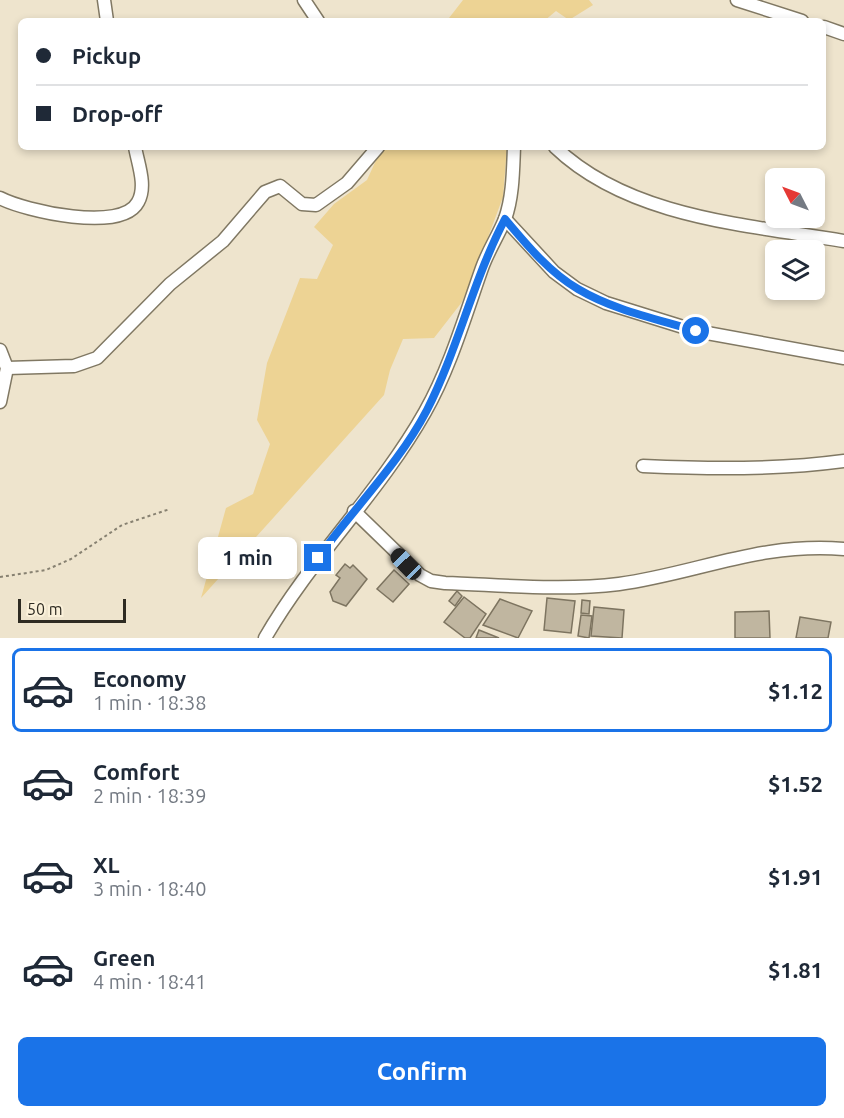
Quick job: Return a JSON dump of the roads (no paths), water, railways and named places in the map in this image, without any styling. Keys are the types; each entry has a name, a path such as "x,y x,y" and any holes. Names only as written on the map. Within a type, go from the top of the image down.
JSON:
{"street":[{"path":"104,0 107,18"},
{"path":"304,0 316,18"},
{"path":"737,0 793,18"},
{"path":"826,28 844,34"},
{"path":"0,198 22,208 58,216 82,217 125,213 138,203 142,191 135,150"},
{"path":"7,368 75,366 97,358 170,284 223,242 265,192 280,186 303,204 316,205 347,183 375,150"},
{"path":"266,638 323,552 426,411 445,368 488,250 505,219 510,200 514,150"},
{"path":"559,150 594,176 624,193 654,205 732,222 844,241"},
{"path":"505,219 554,272 577,289 606,303 696,331 844,358"},
{"path":"0,350 7,368 0,402"},
{"path":"643,466 703,469 792,467 844,461"},
{"path":"354,511 420,575 431,581 445,583 594,586 622,583 770,550 820,547 844,549"}]}
